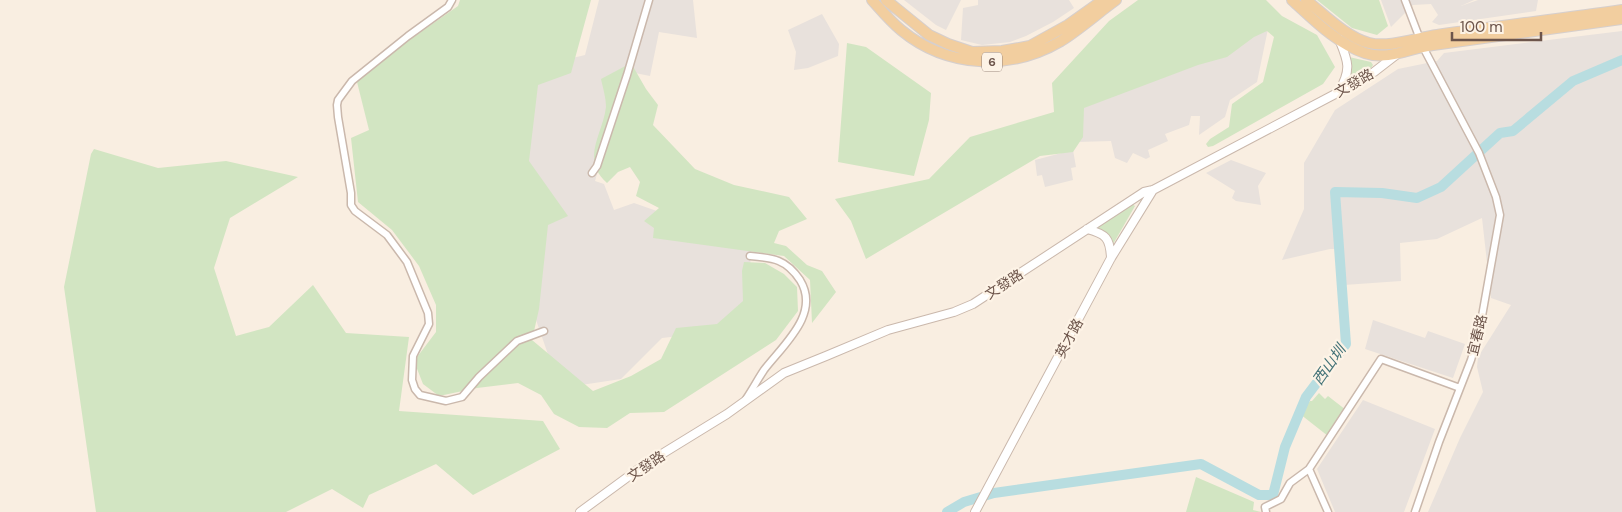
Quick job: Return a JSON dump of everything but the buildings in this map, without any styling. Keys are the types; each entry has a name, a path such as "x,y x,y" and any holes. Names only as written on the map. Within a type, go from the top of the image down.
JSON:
{"main road":[{"name":"6","path":"872,0 900,30 932,49 969,61 995,62 1028,55 1061,41 1116,0"},
{"name":"6","path":"886,0 929,35 972,52 1002,51 1030,46 1068,25 1103,0"},
{"path":"1292,0 1339,39 1366,54 1374,55 1396,55 1422,42 1622,10"},
{"path":"1306,0 1362,41 1385,45 1622,19"}],"street":[{"path":"452,0 448,7 352,81 338,100 336,105 351,193 351,206 387,235 407,262 428,313 429,324 413,356 412,380 415,389 420,395 446,401 462,397 517,341 544,331"},
{"path":"592,173 597,166 627,75 649,0"},
{"path":"1405,0 1422,42"},
{"path":"1338,92 1345,82 1348,71 1346,57 1339,39"},
{"name":"宜春路","path":"1415,512 1439,442 1471,360 1479,332 1500,215 1496,197 1480,153 1422,42"},
{"name":"文發路","path":"580,512 644,465 686,440 784,373 888,330 954,312 973,304 1144,192 1154,190 1338,92 1374,72 1396,55"},
{"name":"英才路","path":"977,508 1111,258 1149,195 1154,190"},
{"path":"1087,229 1104,235 1108,239 1111,258"},
{"path":"746,400 763,371 802,321 807,305 804,288 794,271 784,263 772,258 750,256"},
{"path":"1266,512 1265,507 1281,499 1290,483 1310,469 1381,360 1460,388"},
{"path":"1310,469 1328,512"}],"shaded area":[{"path":"599,0 693,0 697,38 659,32 650,76 620,70 611,124 595,181 604,184 614,210 634,203 751,244 749,308 714,332 662,338 621,379 581,385 551,363 535,317 519,160 531,68 585,55"},
{"path":"904,0 961,0 946,30 936,25"},
{"path":"978,0 1069,0 1074,8 1053,22 1026,36 1010,42 982,45 961,40 963,8 978,5"},
{"path":"1381,0 1474,0 1461,6 1478,0 1538,0 1536,11 1439,25 1432,22 1438,15 1431,4 1413,5 1391,27"},
{"path":"822,14 839,44 838,56 808,68 794,70 796,52 788,30"},
{"path":"1268,29 1257,82 1230,100 1225,117 1199,135 1200,116 1191,116 1189,125 1165,134 1168,141 1148,150 1150,157 1146,159 1133,153 1127,163 1115,158 1111,141 1077,142 1080,107"},
{"path":"1622,31 1622,512 1428,512 1460,438 1483,392 1477,367 1478,357 1511,305 1491,298 1482,218 1437,239 1400,243 1401,281 1344,285 1342,249 1330,249 1282,260 1304,209 1304,163 1335,110 1398,69 1437,61 1444,53"},
{"path":"1073,150 1076,167 1071,168 1073,180 1045,187 1042,175 1037,176 1035,160"},
{"path":"1231,160 1266,173 1258,186 1261,205 1236,201 1232,198 1235,191 1206,173"},
{"path":"1373,320 1425,338 1428,331 1465,344 1453,378 1365,349"},
{"path":"1363,400 1435,429 1404,512 1335,512 1317,469"}],"green space":[{"path":"460,0 591,0 571,73 538,85 529,161 568,216 548,225 539,309 532,340 593,391 631,376 661,359 676,328 717,324 743,301 742,271 744,262 765,263 784,274 797,287 798,311 776,340 664,412 630,413 607,428 579,427 554,414 541,395 518,383 477,388 439,396 423,384 414,361 436,332 436,305 419,266 392,230 358,202 351,138 369,130 357,82 395,50 458,6"},
{"path":"1138,0 1266,0 1282,16 1317,35 1335,67 1323,84 1213,146 1208,147 1206,144 1210,139 1229,127 1232,104 1263,82 1274,37 1267,31 1254,37 1227,57 1198,65 1084,108 1083,137 1073,152 1040,156 866,259 851,221 835,199 929,179 970,137 1054,112 1052,83 1109,21"},
{"path":"1317,0 1379,0 1388,26 1377,35 1352,28"},
{"path":"847,43 866,47 931,93 929,120 914,176 838,162"},
{"path":"1349,57 1371,62 1373,65 1371,68 1346,81"},
{"path":"631,63 658,105 653,125 695,169 734,185 789,197 807,219 779,231 774,243 786,246 807,265 822,271 836,292 812,323 810,280 784,256 653,238 654,228 644,221 659,208 636,196 640,182 630,167 618,172 607,183 599,174 595,165 595,146 606,107 601,79"},
{"path":"94,149 158,168 226,161 298,177 230,218 214,268 236,336 269,327 313,285 346,333 409,337 399,411 543,421 560,449 473,495 436,464 369,495 363,508 332,489 286,512 96,512 64,287 91,154"},
{"path":"1132,204 1135,206 1112,246 1095,229 1096,226"},
{"path":"1319,393 1325,399 1328,396 1346,410 1328,436 1300,414"},
{"path":"1196,477 1254,502 1253,510 1261,512 1186,512"}],"waterway":[{"name":"西山圳","path":"947,512 964,502 994,493 1201,464 1259,495 1273,495 1285,447 1306,397 1346,344 1335,192 1382,193 1417,198 1441,187 1500,133 1513,131 1573,81 1622,60"}]}
